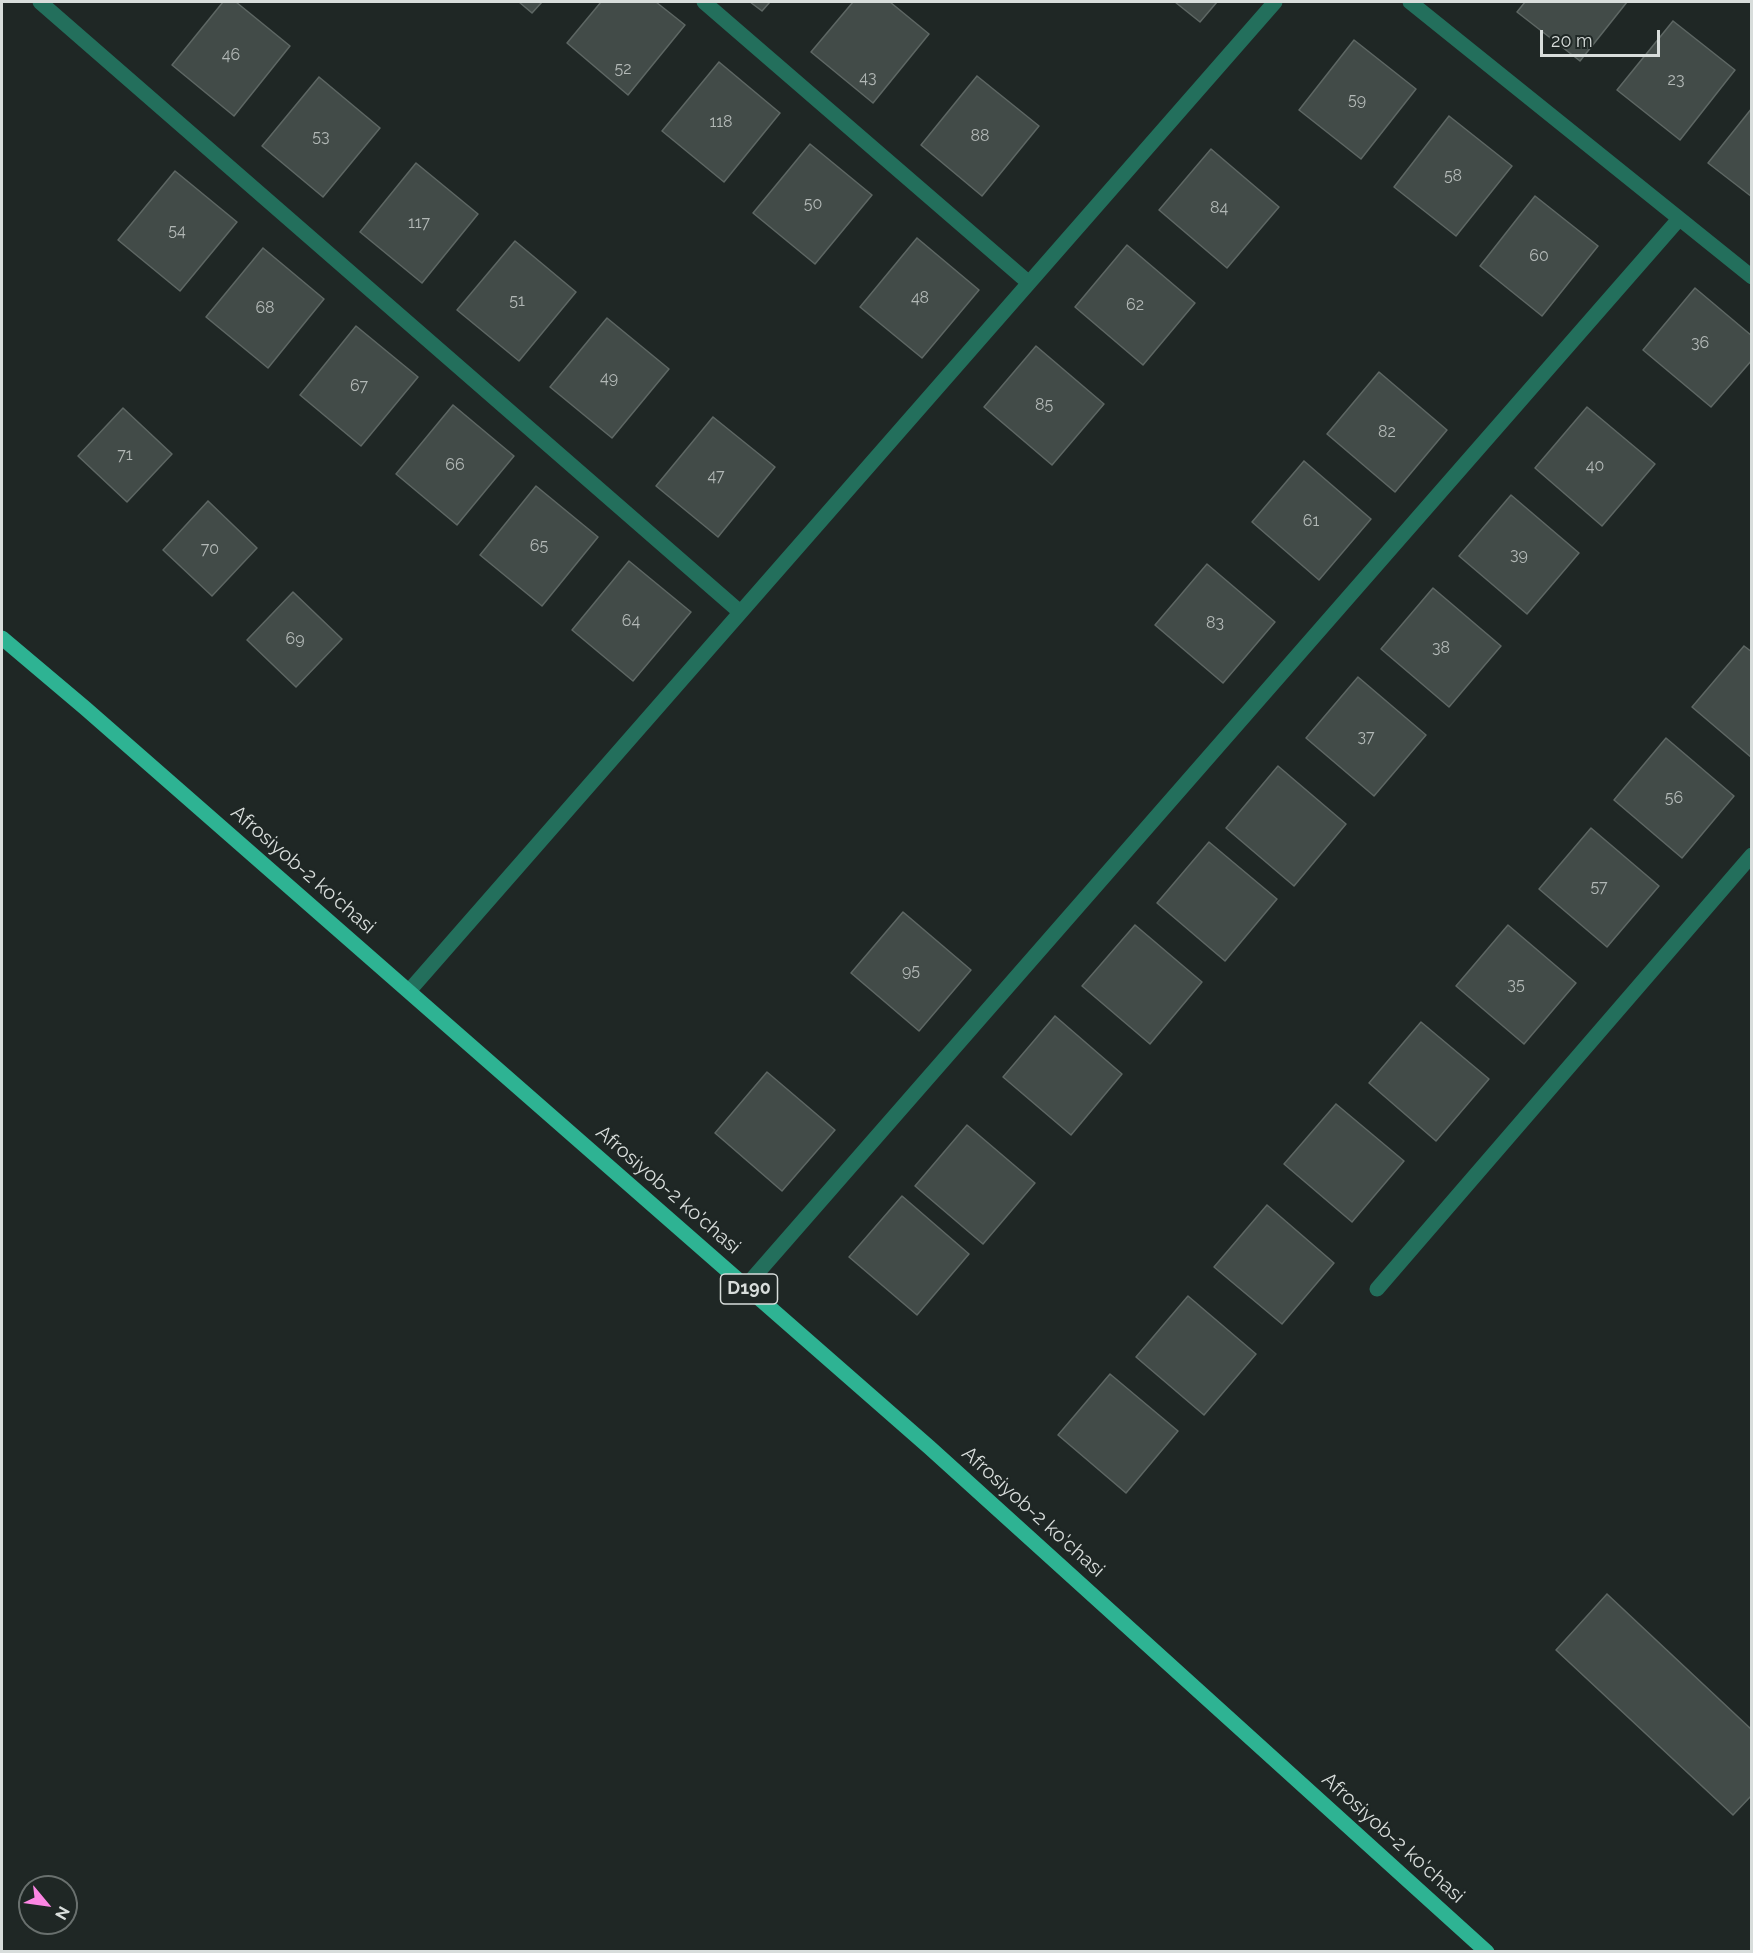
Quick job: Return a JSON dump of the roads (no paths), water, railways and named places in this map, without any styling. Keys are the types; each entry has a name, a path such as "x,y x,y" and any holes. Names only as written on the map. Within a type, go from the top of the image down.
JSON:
{"main road":[{"name":"Afrosiyob-2 ko'chasi","path":"2,638 929,1447 1487,1952"}],"street":[{"path":"704,2 1029,283"},
{"path":"409,991 1275,2"},
{"path":"1410,2 1752,277"},
{"path":"46,3 740,612"},
{"path":"746,1286 1679,219"},
{"path":"1377,1289 1752,855"}]}
